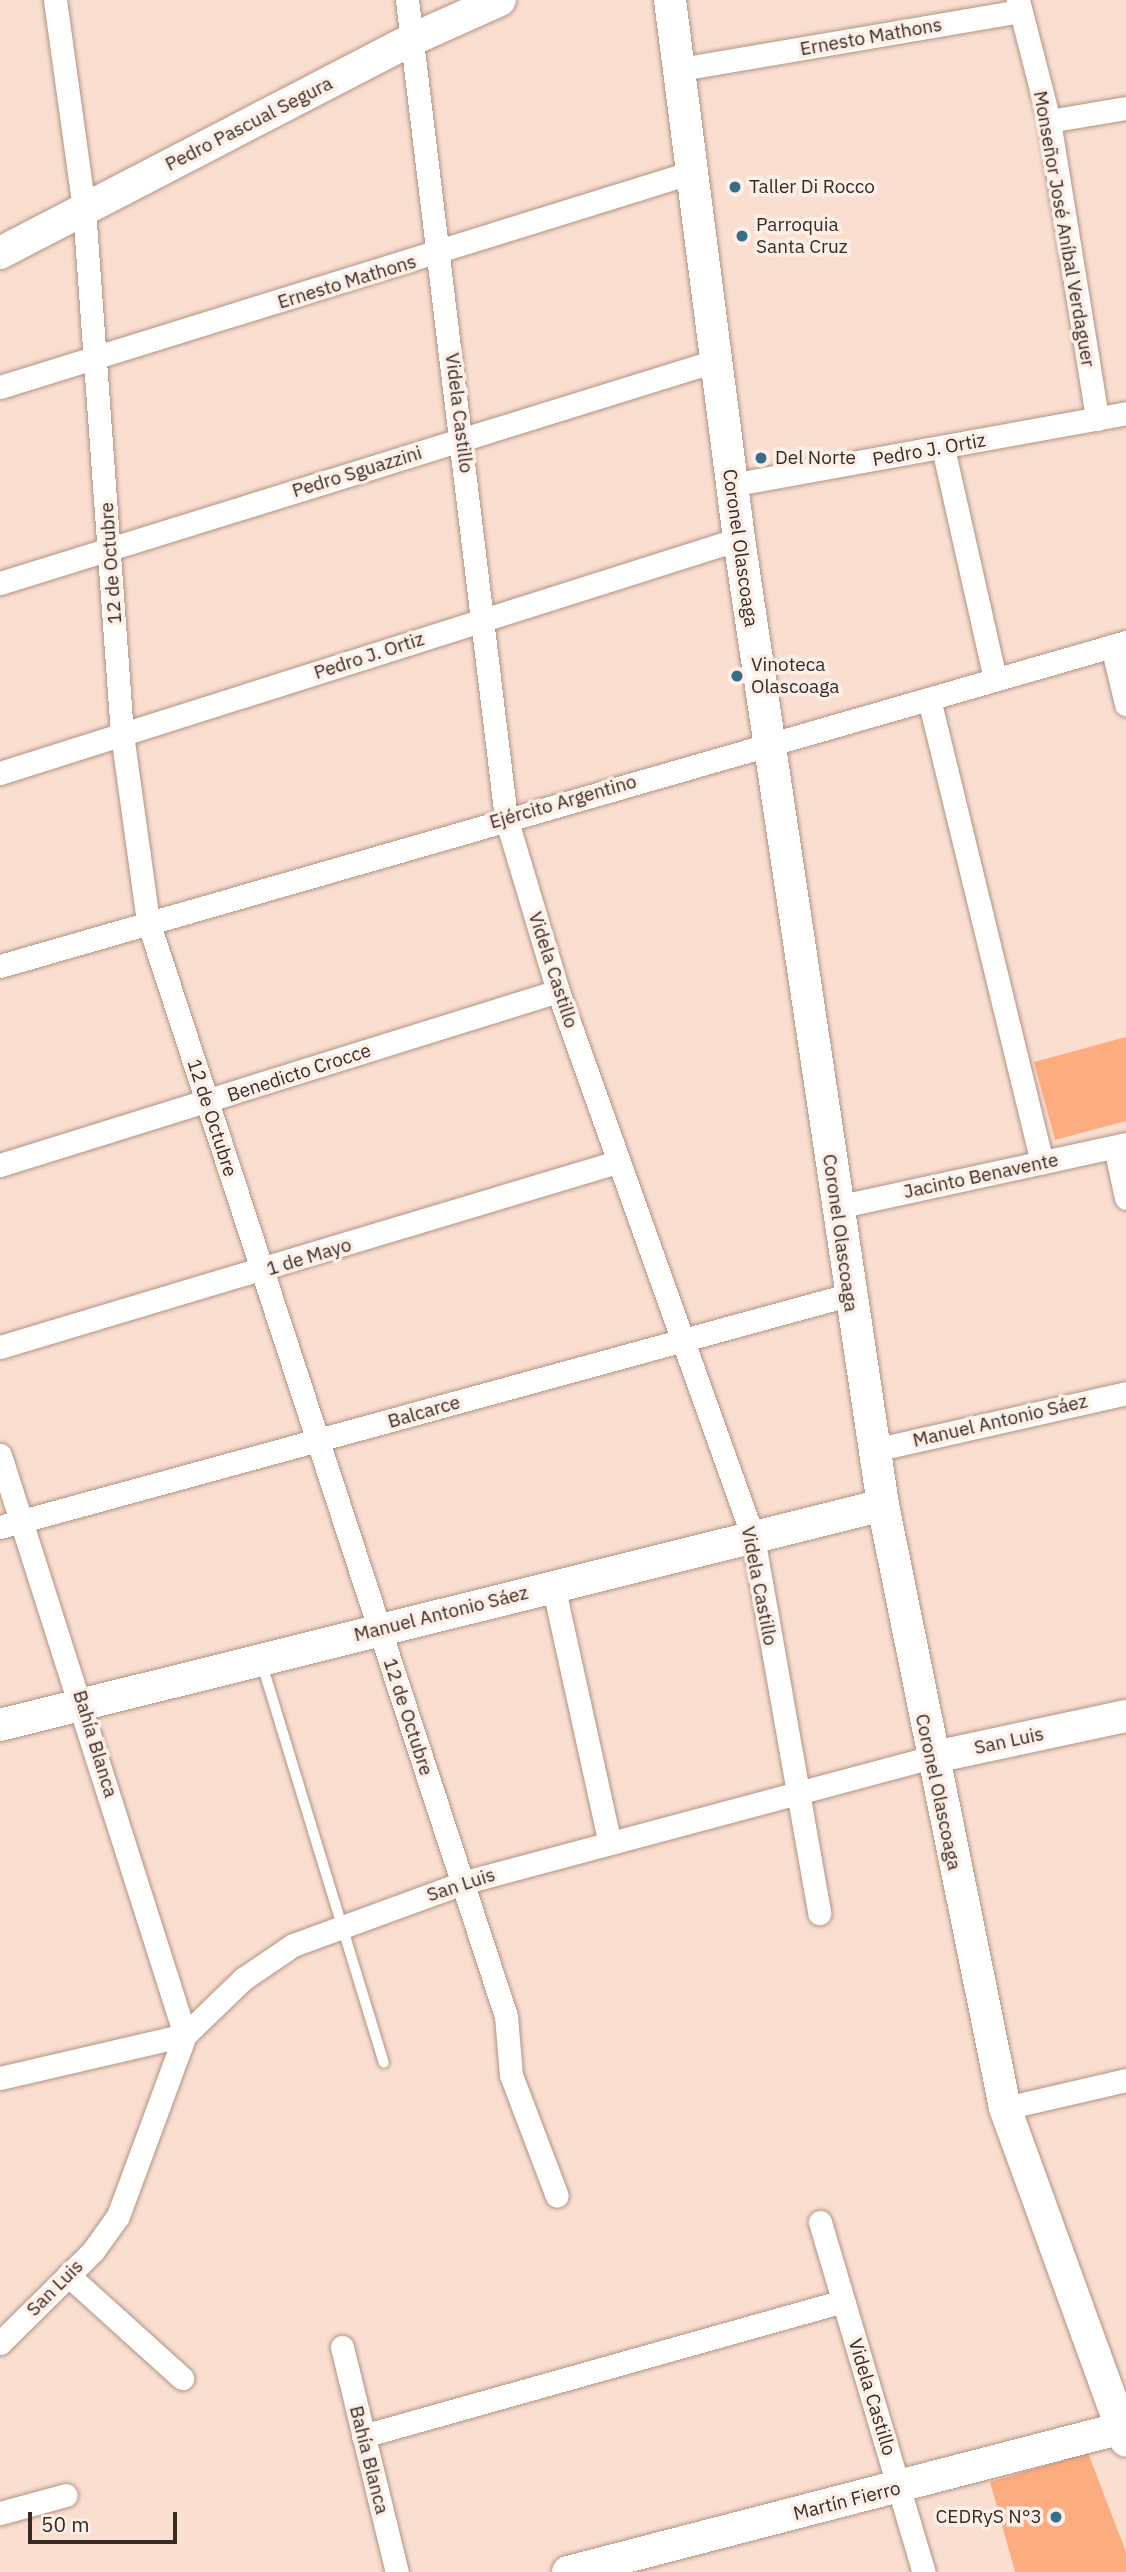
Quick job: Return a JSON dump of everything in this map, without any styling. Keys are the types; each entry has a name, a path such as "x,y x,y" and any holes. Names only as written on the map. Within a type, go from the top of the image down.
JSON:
{"street":[{"name":"12 de Octubre","path":"55,0 84,209 98,356 122,734 148,921 260,1272 320,1441 506,2016 511,2075 557,2196"},
{"name":"Videla Castillo","path":"407,0 486,620 506,818 558,991 753,1537 794,1795 820,1913"},
{"name":"Pedro Pascual Segura","path":"0,253 412,38 500,0"},
{"name":"Coronel Olascoaga","path":"670,0 681,69 731,485 848,1296 930,1758 1005,2108 1124,2432"},
{"name":"Ernesto Mathons","path":"681,69 1019,6"},
{"name":"Monseñor José Aníbal Verdaguer","path":"1019,6 1049,121 1097,419"},
{"path":"1049,121 1126,108"},
{"name":"Ernesto Mathons","path":"0,387 440,254 693,172"},
{"name":"Pedro Sguazzini","path":"0,583 715,361"},
{"name":"Pedro J. Ortiz","path":"731,485 1126,413"},
{"path":"943,448 995,679"},
{"name":"Pedro J. Ortiz","path":"0,773 739,539"},
{"path":"1119,644 1126,704"},
{"name":"Ejército Argentino","path":"0,966 148,921 1119,644"},
{"path":"929,699 1042,1162"},
{"name":"Benedicto Crocce","path":"0,1165 558,991"},
{"path":"1121,1145 1126,1198"},
{"name":"Jacinto Benavente","path":"837,1207 1121,1145"},
{"name":"1 de Mayo","path":"0,1347 260,1272 617,1162"},
{"name":"Balcarce","path":"11,1524 320,1441 682,1339 848,1296"},
{"name":"Manuel Antonio Sáez","path":"874,1450 1126,1393"},
{"name":"Bahía Blanca","path":"0,1455 11,1524 82,1703 185,2035"},
{"name":"Manuel Antonio Sáez","path":"0,1726 82,1703 883,1505"},
{"path":"554,1585 609,1840"},
{"name":"San Luis","path":"0,2343 93,2250 130,2194 185,2035 243,1979 293,1945 462,1883 609,1840 794,1795 930,1758 1126,1716"},
{"path":"0,2078 185,2035"},
{"path":"1005,2108 1126,2080"},
{"name":"Videla Castillo","path":"820,2222 924,2572"},
{"path":"68,2275 181,2378"},
{"path":"363,2436 843,2301"},
{"name":"Bahía Blanca","path":"342,2347 397,2572"},
{"name":"Martín Fierro","path":"568,2572 1124,2432"},
{"path":"0,2513 66,2495"}],"lane":[{"path":"261,1659 384,2063"}],"shaded area":[{"path":"1126,1037 1126,1121 1055,1140 1034,1062"},
{"name":"CEDRyS N°3","path":"1088,2453 1126,2552 1126,2572 1015,2572 990,2482"}],"place":[{"name":"Taller Di Rocco","path":"735,187"},
{"name":"Parroquia Santa Cruz","path":"742,236"},
{"name":"Del Norte","path":"761,458"},
{"name":"Vinoteca Olascoaga","path":"737,676"},
{"name":"CEDRyS N°3","path":"1056,2517"}]}
